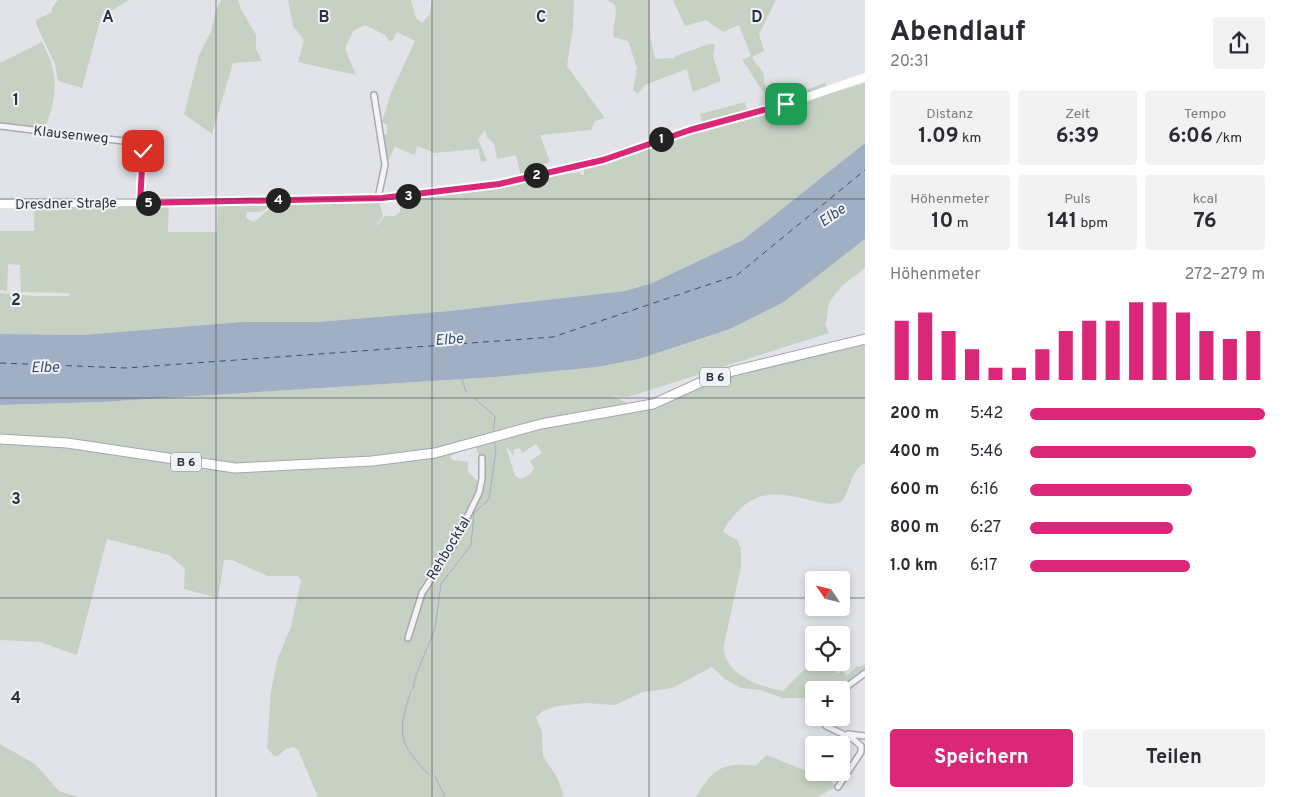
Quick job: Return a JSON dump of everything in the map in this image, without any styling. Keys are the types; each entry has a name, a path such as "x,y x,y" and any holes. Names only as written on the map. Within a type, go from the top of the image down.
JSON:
{"main road":[{"name":"Dresdner Straße","path":"0,204 378,198 499,184 603,160 658,140 784,105 865,77"},
{"name":"B 6","path":"0,439 67,443 235,468 342,464 410,457 442,451 541,424 653,404 708,379 733,371 865,339"}],"street":[{"path":"374,94 385,165 378,198"},
{"name":"Klausenweg","path":"0,126 140,143 143,151 140,203"},
{"name":"Rehbocktal","path":"408,638 424,589 452,546 479,493 482,479 482,458"},
{"path":"850,684 865,673"},
{"path":"826,726 857,741 862,748 838,787"},
{"path":"842,734 865,736"}],"green space":[{"path":"58,0 129,0 101,17 82,88 58,81 55,64 37,26 36,20 52,12 52,8"},
{"path":"221,0 238,0 256,35 256,49 262,61 233,63 212,134 184,114 199,55 211,31 216,10"},
{"path":"288,0 411,0 416,18 422,23 430,14 432,0 574,0 573,27 567,66 605,118 595,121 591,130 540,135 550,162 541,165 540,172 521,176 516,155 497,159 494,144 487,137 485,130 478,139 487,161 481,162 478,149 435,153 417,146 415,155 395,147 387,163 382,135 387,134 387,125 382,122 391,93 415,41 397,32 393,40 389,41 385,35 365,25 353,31 345,49 356,75 298,62 304,40 293,26"},
{"path":"607,0 650,0 650,36 655,59 675,58 675,56 709,44 715,44 713,56 721,81 693,92 687,69 645,85 638,94 633,90 637,68 628,41 614,37 615,5"},
{"path":"673,0 776,0 759,34 764,51 752,57 764,74 765,85 770,91 777,94 802,91 825,83 827,89 795,99 778,100 771,97 764,92 742,60 751,56 739,25 723,32 706,20 685,26"},
{"path":"42,42 48,54 55,85 52,105 45,128 0,124 0,63"},
{"path":"865,83 865,143 743,240 652,283 625,291 449,311 317,322 241,322 82,335 0,334 0,293 34,296 70,296 69,293 21,292 20,265 8,264 7,291 0,290 0,231 34,231 34,206 169,206 168,232 217,232 218,204 271,202 262,211 247,212 246,218 254,222 276,203 379,201 383,216 374,229 385,216 395,216 400,212 401,200 580,172 581,175 584,175 584,168 659,143"},
{"path":"745,102 747,112 702,123 700,114"},
{"path":"865,239 865,268 841,287 830,302 825,325 829,333 628,397 612,396 647,411 703,384 865,337 865,463 860,466 854,475 843,500 835,504 783,495 767,495 753,500 739,510 723,532 737,540 741,548 741,567 724,644 725,654 735,671 753,682 783,691 805,669 805,671 837,671 838,674 842,671 847,676 857,666 860,667 865,664 865,671 850,682 805,681 805,698 782,698 761,690 741,688 726,680 712,667 672,688 643,692 615,705 586,703 557,706 543,711 536,717 542,732 543,756 558,779 564,797 318,797 298,750 294,747 286,749 278,756 274,756 267,748 271,692 277,660 291,627 301,581 298,576 268,576 232,560 224,560 218,598 184,589 185,569 169,555 107,539 77,655 40,642 0,640 0,405 101,402 496,377 597,367 639,359 730,329 784,302","holes":["536,444 542,453 530,461 534,468 529,475 521,479 515,476 506,446 514,456 513,450 520,448 522,453","475,445 480,458 478,482 468,471 468,462 452,460 450,456"]},
{"path":"0,744 35,764 59,791 78,797 0,797"},
{"path":"767,755 805,771 805,781 832,781 834,784 833,788 818,797 696,797 711,775 721,768 735,765 756,765"}],"water":[{"name":"Elbe","path":"865,143 865,239 784,302 730,329 639,359 597,367 496,377 101,402 0,405 0,334 82,335 241,322 317,322 449,311 625,291 652,283 743,240"}],"waterway":[{"path":"462,379 466,392"},
{"path":"475,399 495,416 493,433"},
{"path":"413,689 415,678 435,628 441,584 471,545 474,513 489,499 496,451 494,440"},
{"path":"411,691 402,727 403,736 411,754 429,775"},
{"path":"435,776 445,797"}],"ferry route":[{"path":"0,363 126,368 553,337 737,275 865,170"}],"route":[{"path":"143,151 140,203 382,198 499,184 574,167 603,160 690,130 786,104"}]}
